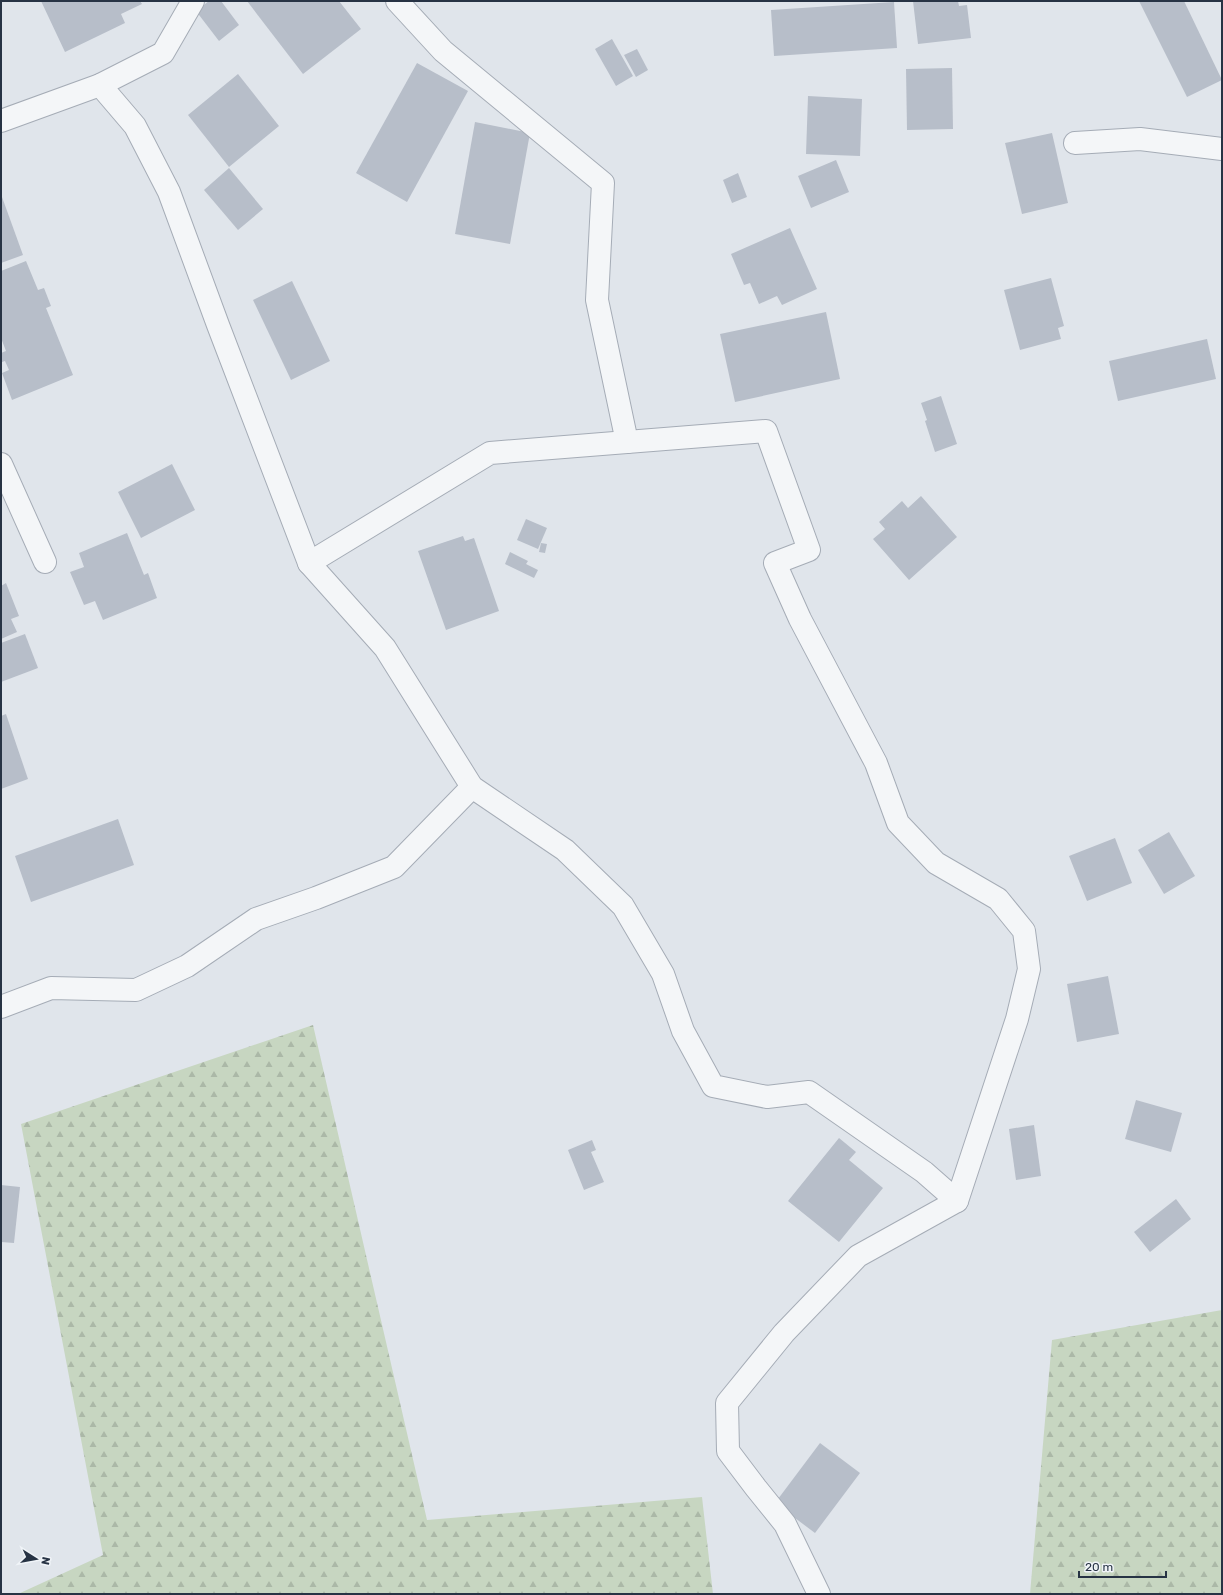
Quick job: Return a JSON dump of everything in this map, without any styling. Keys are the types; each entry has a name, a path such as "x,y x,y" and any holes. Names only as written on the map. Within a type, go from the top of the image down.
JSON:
{"street":[{"path":"1,121 100,85 163,53 193,1"},
{"path":"397,1 443,51 603,183 597,300 627,442"},
{"path":"100,85 135,126 169,192 309,564 385,648 472,787 565,850 623,906 663,974 683,1031 713,1086 767,1097 808,1092 924,1172 956,1201"},
{"path":"1074,143 1140,139 1222,149"},
{"path":"309,564 490,453 766,431 809,550 775,563 800,619 876,763 898,823 936,863 998,899 1024,931 1029,969 1017,1019 956,1201 858,1256 784,1333 727,1403 728,1451 785,1524 819,1594"},
{"path":"1,464 45,562"},
{"path":"1,1007 51,988 136,990 187,966 256,919 316,898 394,867 472,787"}],"green space":[{"path":"313,1025 427,1520 702,1497 713,1594 18,1594 103,1555 21,1124"},
{"path":"1222,1310 1222,1594 1030,1594 1052,1340"}],"building":[{"path":"41,1 140,1 142,4 121,14 125,23 65,52"},
{"path":"209,1 221,1 239,25 219,41 196,11"},
{"path":"247,1 339,1 361,29 303,74"},
{"path":"913,1 958,1 959,6 967,5 971,38 918,44"},
{"path":"1139,1 1184,1 1222,80 1187,97"},
{"path":"894,2 897,48 774,56 771,10"},
{"path":"612,39 633,76 616,86 595,49"},
{"path":"637,49 648,70 636,77 624,55"},
{"path":"417,63 468,91 407,202 356,173"},
{"path":"952,68 953,129 907,130 906,69"},
{"path":"238,74 279,126 229,167 188,115"},
{"path":"808,96 862,99 860,156 806,154"},
{"path":"475,122 530,133 510,244 455,234"},
{"path":"1052,133 1068,203 1022,214 1005,143"},
{"path":"836,160 849,192 811,208 798,176"},
{"path":"229,168 263,209 238,230 204,190"},
{"path":"738,173 747,197 732,203 723,180"},
{"path":"1,197 23,255 1,263"},
{"path":"790,228 817,289 782,305 777,296 759,304 750,283 744,285 731,254"},
{"path":"26,261 38,290 44,288 51,306 46,308 73,375 12,400 2,373 9,370 5,361 2,362 1,360 1,353 6,351 1,338 1,271"},
{"path":"1051,278 1064,326 1058,328 1061,339 1020,350 1004,290"},
{"path":"292,281 330,361 291,380 253,300"},
{"path":"826,312 840,379 735,402 720,334"},
{"path":"1207,339 1216,379 1118,401 1109,361"},
{"path":"941,396 957,444 935,452 921,403"},
{"path":"172,464 195,510 141,538 118,492"},
{"path":"921,496 957,537 909,580 873,539 885,529 879,522 902,501 908,508"},
{"path":"526,519 547,528 538,549 517,540"},
{"path":"127,533 144,575 148,573 157,598 103,620 95,601 84,605 70,572 84,567 79,553"},
{"path":"463,536 465,541 474,538 499,611 446,630 418,551"},
{"path":"541,543 547,544 545,553 539,552"},
{"path":"510,552 528,561 526,564 538,570 534,578 505,564"},
{"path":"6,583 19,616 11,619 17,632 1,639 1,586"},
{"path":"25,634 38,668 1,682 1,643"},
{"path":"6,714 28,779 1,789 1,716"},
{"path":"118,819 134,865 31,902 15,856"},
{"path":"1169,832 1195,876 1164,894 1138,850"},
{"path":"1115,838 1132,883 1087,901 1069,856"},
{"path":"1108,976 1119,1034 1077,1042 1067,984"},
{"path":"1136,1100 1182,1113 1171,1152 1125,1139"},
{"path":"1034,1125 1041,1176 1016,1180 1009,1129"},
{"path":"839,1138 856,1152 849,1160 883,1188 839,1242 788,1201"},
{"path":"592,1140 596,1150 591,1152 604,1182 584,1190 568,1150"},
{"path":"1,1185 20,1187 14,1243 1,1242"},
{"path":"1176,1199 1191,1219 1150,1252 1134,1232"},
{"path":"820,1443 860,1473 815,1533 775,1503"}]}
